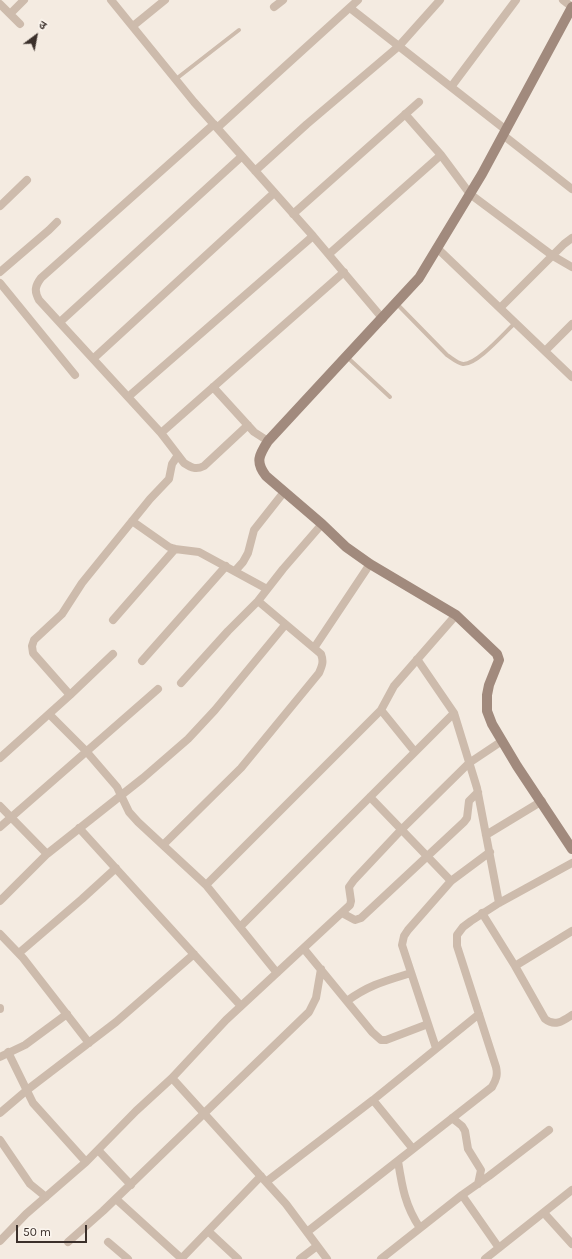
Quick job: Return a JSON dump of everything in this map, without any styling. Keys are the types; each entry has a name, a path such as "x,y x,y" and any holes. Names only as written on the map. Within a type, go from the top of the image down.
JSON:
{"street":[{"path":"10,14 24,0"},
{"path":"111,0 241,156 329,254 383,319"},
{"path":"133,26 165,0"},
{"path":"274,7 283,0"},
{"path":"248,425 204,466 195,469 184,464 161,433 94,358 39,300 35,294 35,287 37,283 358,0"},
{"path":"255,171 307,124 399,46 440,0"},
{"path":"451,86 516,0"},
{"path":"563,0 572,7 470,194 419,278 383,319 268,442 261,452 260,457 261,470 266,476 322,524 346,547 370,564 456,616 497,654 499,660 489,685 487,695 487,711 492,724 502,741 572,849"},
{"path":"0,4 20,24"},
{"path":"350,8 451,86 572,189"},
{"path":"293,214 419,102"},
{"path":"405,114 440,154 470,194 553,256 572,267"},
{"path":"329,254 440,154"},
{"path":"60,322 241,156"},
{"path":"0,206 27,180"},
{"path":"94,358 274,193"},
{"path":"0,272 57,222"},
{"path":"128,397 313,236"},
{"path":"500,308 564,244 572,238"},
{"path":"437,248 572,377"},
{"path":"161,433 344,272"},
{"path":"0,283 19,304 75,375"},
{"path":"545,351 572,324"},
{"path":"213,387 248,425 259,436 268,442"},
{"path":"70,695 33,653 32,646 34,640 62,614 82,583 132,521 169,479 172,464 178,455"},
{"path":"235,571 244,562 254,530 284,492"},
{"path":"132,521 169,547 199,552 268,590"},
{"path":"181,683 228,631 268,590 283,569 322,524"},
{"path":"114,620 175,549"},
{"path":"314,648 370,564"},
{"path":"142,661 226,566"},
{"path":"163,845 241,768 318,673 323,664 321,654 258,601"},
{"path":"206,884 381,710 394,686 456,616"},
{"path":"0,901 47,854 143,778 203,725 285,625"},
{"path":"0,758 113,654"},
{"path":"417,659 454,713 478,792 499,902"},
{"path":"0,827 158,689"},
{"path":"381,710 415,752"},
{"path":"240,927 454,713"},
{"path":"49,714 86,751 117,787 124,802 134,817 206,884 277,974"},
{"path":"0,1241 26,1214 86,1162 172,1078 241,1006 342,913 350,905 350,885 401,830 469,763 502,741"},
{"path":"342,913 355,920 361,918 464,822 467,818 470,801 478,792"},
{"path":"370,797 451,881"},
{"path":"486,835 542,802"},
{"path":"0,806 47,854"},
{"path":"79,828 241,1006"},
{"path":"436,1048 402,945 404,936 451,881 490,852"},
{"path":"307,1232 492,1087 496,1080 496,1067 457,946 457,935 463,927 499,902 572,863"},
{"path":"19,953 116,868"},
{"path":"482,913 546,1019 550,1023 555,1024 572,1015"},
{"path":"515,966 572,931"},
{"path":"0,934 19,953 89,1043"},
{"path":"304,948 372,1032 381,1040 386,1040 428,1024"},
{"path":"0,1113 27,1090 116,1022 194,954"},
{"path":"68,1242 116,1199 309,1012 316,998 321,969"},
{"path":"347,1001 371,986 411,973"},
{"path":"0,1057 25,1045 67,1014"},
{"path":"116,1199 181,1259 263,1179 373,1100 479,1014"},
{"path":"8,1052 33,1103 86,1162"},
{"path":"172,1078 286,1204 327,1259"},
{"path":"373,1100 413,1149"},
{"path":"452,1118 462,1126 465,1131 468,1149 481,1170 478,1184"},
{"path":"381,1259 462,1195 549,1130"},
{"path":"0,1140 30,1184 46,1197"},
{"path":"98,1150 131,1184"},
{"path":"398,1161 406,1202 420,1228"},
{"path":"486,1259 572,1190"},
{"path":"462,1195 499,1248"},
{"path":"544,1213 572,1244"},
{"path":"208,1231 238,1259"},
{"path":"108,1242 128,1259"},
{"path":"300,1259 317,1246"}],"lane":[{"path":"176,79 239,30"},
{"path":"396,304 447,355 463,364 470,363 479,357 515,322"},
{"path":"347,357 390,397"}]}
